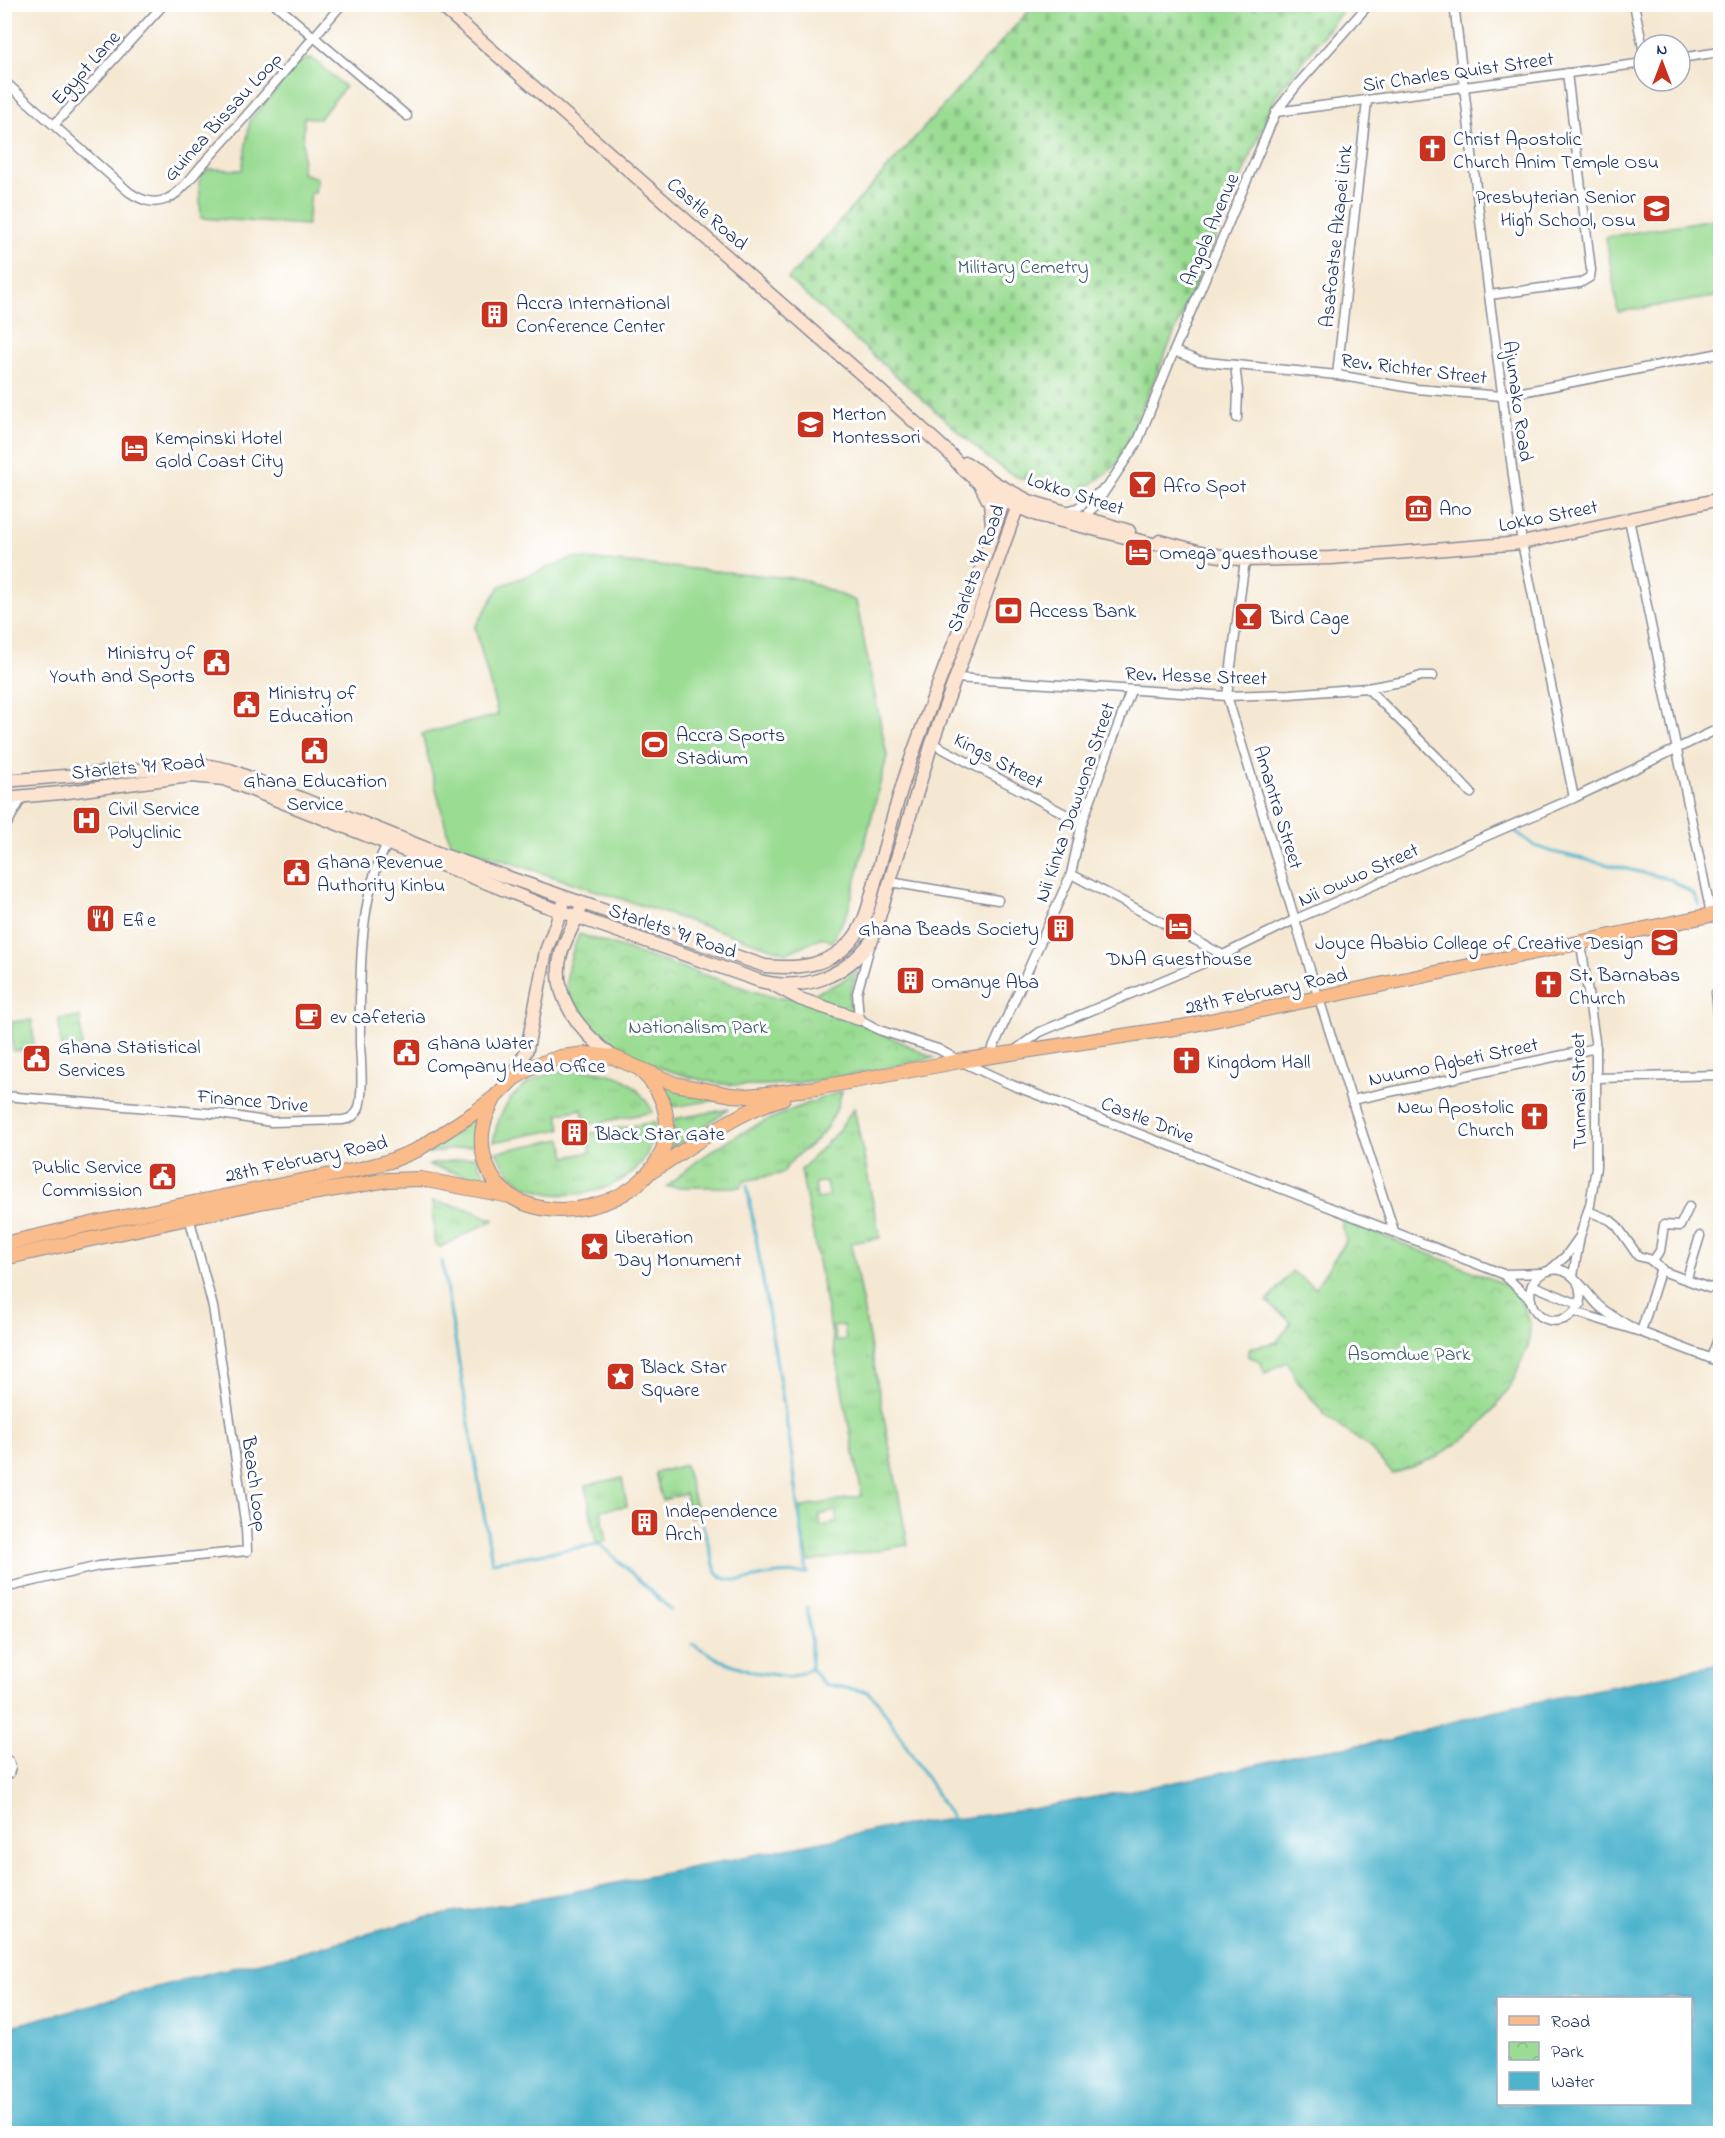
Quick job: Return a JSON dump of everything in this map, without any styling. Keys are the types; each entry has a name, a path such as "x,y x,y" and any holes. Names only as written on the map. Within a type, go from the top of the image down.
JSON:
{"main road":[{"name":"Castle Road","path":"439,4 950,454 1006,496"},
{"name":"Castle Road","path":"950,454 980,484 1006,496"},
{"path":"980,484 990,504 993,530"},
{"name":"Lokko Street","path":"1006,496 1037,515 1153,544 1166,543"},
{"name":"Starlets '91 Road","path":"4,798 190,776 211,777 765,966 782,968 814,965 836,954 854,938 867,912 927,710 972,596 1006,496"},
{"name":"Lokko Street","path":"1019,502 1084,516 1166,543 1245,560 1331,558 1522,543 1720,499"},
{"name":"Starlets '91 Road","path":"4,781 210,766 252,778 543,905 771,983 816,981 830,976 855,960 872,940 932,743 1019,502"},
{"path":"1008,532 1020,521 1037,515"},
{"path":"4,793 36,788 42,777"},
{"path":"901,794 916,798"},
{"name":"28th February Road","path":"4,1244 104,1221 361,1169 417,1150 444,1134 495,1097 513,1079 527,1048 546,951 566,897"},
{"name":"28th February Road","path":"582,903 583,919 571,933 561,953 560,983 564,999 589,1038 613,1057 675,1083 731,1095 748,1096 816,1088 960,1061 1181,1027 1581,944 1716,913"},
{"path":"543,905 553,916 554,931"},
{"path":"684,955 690,939"},
{"path":"771,983 800,999 859,1019"},
{"path":"513,1079 536,1065 561,1057 587,1054 613,1057"},
{"path":"495,1097 486,1114 481,1133 482,1151 488,1170 497,1185 510,1196 542,1207 559,1210 584,1208 608,1202 630,1190 650,1173 661,1156 667,1136 667,1115 662,1098 653,1083 640,1070"},
{"name":"28th February Road","path":"650,1173 721,1126 766,1103 816,1088"},
{"name":"28th February Road","path":"4,1258 189,1217 348,1186 404,1178 431,1180 510,1196"}],"street":[{"name":"Egypt Lane","path":"54,124 164,4"},
{"path":"275,4 407,116"},
{"name":"Guinea Bissau Loop","path":"4,81 129,192 149,202 167,199 174,195 224,141 342,4"},
{"name":"Angola Avenue","path":"1075,525 1095,506 1138,441 1276,112 1369,4"},
{"name":"Ajumako Road","path":"1454,4 1522,543 1574,798"},
{"path":"1634,4 1640,33"},
{"path":"1692,56 1720,52"},
{"name":"Sir Charles Quist Street","path":"1276,112 1632,65"},
{"path":"1489,295 1580,283 1590,277 1567,73"},
{"name":"Asafoatse Akapei Link","path":"1337,375 1367,101"},
{"name":"Rev. Richter Street","path":"1174,351 1199,361 1337,375 1418,389 1502,396 1720,353"},
{"path":"1235,365 1238,417"},
{"name":"Angola Avenue","path":"1064,511 1077,508 1109,485"},
{"path":"1629,519 1678,750 1716,913"},
{"name":"Amantra Street","path":"1245,560 1227,696 1319,999 1394,1231"},
{"name":"Rev. Hesse Street","path":"956,678 1227,696 1367,688 1421,676 1433,676"},
{"path":"1367,688 1471,793"},
{"name":"Nii Kinka Dowuona Street","path":"989,1057 1071,874 1082,823 1131,690"},
{"name":"Nii Owuo Street","path":"1012,1053 1040,1032 1223,955 1296,920 1574,798 1720,728"},
{"name":"Kings Street","path":"932,743 1082,823"},
{"path":"4,830 23,796"},
{"name":"Finance Drive","path":"4,1096 221,1114 271,1122 343,1120 351,1117 359,1108 361,1081 361,965 366,914 375,873 392,839"},
{"path":"1071,874 1223,955"},
{"path":"890,882 998,900"},
{"path":"859,1019 857,993 872,940"},
{"name":"Tunmai Street","path":"1577,1309 1581,1288 1575,1279 1580,1236 1588,1211 1596,1167 1597,1078 1596,1048 1581,944"},
{"path":"1716,993 1720,1029"},
{"name":"Castle Drive","path":"859,1019 879,1030 938,1049 1012,1085 1503,1274 1531,1300 1534,1309 1547,1319 1563,1320 1577,1309"},
{"name":"Nuumo Agbeti Street","path":"1352,1100 1596,1048"},
{"path":"1597,1078 1720,1075"},
{"path":"1653,1261 1660,1251 1664,1225 1680,1226 1689,1207"},
{"path":"1588,1211 1610,1220 1617,1226 1635,1253 1653,1261 1661,1268 1704,1286 1715,1287 1720,1273"},
{"name":"Beach Loop","path":"4,1587 99,1566 247,1551 246,1528 213,1307 189,1217"},
{"name":"Tunmai Street","path":"1532,1285 1566,1256 1580,1236"},
{"path":"1687,1278 1700,1236"},
{"path":"1639,1331 1661,1268"},
{"name":"Castle Drive","path":"1503,1274 1563,1270 1575,1279"},
{"path":"1575,1279 1600,1307 1639,1331"},
{"path":"1531,1300 1532,1285 1577,1309 1720,1362"},
{"path":"1711,1358 1720,1333"},
{"path":"4,1759 9,1761 11,1767 9,1774 4,1777"}],"green space":[{"name":"Military Cemetry","path":"1034,5 1347,5 1277,94 1118,464 1073,498 1013,475 989,459 788,279"},
{"path":"312,58 345,87 319,119 304,117 302,173 317,178 315,193 311,192 307,225 201,218 199,181 207,169 242,170 250,120 299,62"},
{"path":"1720,218 1720,296 1618,312 1606,237"},
{"name":"Accra Sports Stadium","path":"573,558 802,579 856,601 887,756 848,911 832,942 822,937 787,953 450,843 422,734 498,715 475,627 500,586"},
{"name":"Nationalism Park","path":"579,934 772,997 806,997 839,983 858,969 849,996 855,1020 934,1058 835,1078 785,1084 735,1085 683,1075 626,1054 610,1045 592,1033 578,1015 568,994 567,973"},
{"path":"80,1017 82,1048 61,1049 59,1019"},
{"path":"32,1020 34,1049 13,1051 11,1022"},
{"path":"572,1069 620,1077 637,1090 653,1112 585,1125 582,1109 558,1114 561,1129 493,1142 502,1112 519,1091 542,1076"},
{"path":"658,1081 728,1098 673,1107"},
{"path":"842,1091 828,1126 791,1162 783,1173 744,1181 741,1187 667,1187 707,1154 749,1129 771,1118"},
{"path":"854,1108 880,1238 851,1243 908,1545 809,1562 797,1508 862,1496 801,1170 838,1131","holes":["826,1181 829,1197 817,1199 815,1183","844,1325 846,1339 836,1341 833,1327","836,1511 838,1522 821,1526 819,1515"]},
{"path":"729,1109 671,1149 674,1138 674,1119"},
{"path":"478,1115 475,1145 427,1154"},
{"path":"655,1122 647,1153 630,1174 599,1190 581,1194 545,1193 529,1187 512,1175 496,1152 562,1139 566,1157 591,1152 587,1134"},
{"path":"477,1156 490,1182 428,1165"},
{"path":"433,1201 465,1208 494,1220 440,1247 434,1242"},
{"name":"Asomdwe Park","path":"1341,1219 1515,1288 1530,1324 1529,1343 1514,1379 1497,1405 1476,1430 1437,1457 1393,1474 1368,1447 1326,1416 1298,1382 1287,1362 1265,1373 1260,1361 1248,1356 1250,1348 1277,1342 1291,1322 1267,1302 1292,1271 1315,1288 1346,1241"},
{"path":"685,1465 698,1515 690,1517 685,1494 662,1500 655,1473"},
{"path":"622,1478 627,1506 601,1510 607,1541 596,1543 586,1485"}],"water":[{"path":"1720,1664 1720,2133 5,2133 5,2028 213,1972 293,1955 424,1918 572,1892 892,1827 1032,1809 1207,1776 1305,1753 1385,1741 1488,1712"}],"waterway":[{"path":"1515,831 1535,846 1553,852 1670,879 1693,894 1700,906"},
{"path":"702,1522 716,1572 723,1578 739,1581 776,1574 807,1573 791,1449 747,1185"},
{"path":"442,1261 492,1562 600,1544 671,1610"},
{"path":"807,1607 811,1641 811,1669 824,1684 868,1692 879,1703 953,1820"},
{"path":"693,1644 720,1660 753,1672 790,1677 811,1669"}],"place":[{"name":"Christ Apostolic Church Anim Temple Osu","path":"1432,149"},
{"name":"Presbyterian Senior High School, Osu","path":"1657,208"},
{"name":"Accra International Conference Center","path":"495,314"},
{"name":"Merton Montessori","path":"811,425"},
{"name":"Kempinski Hotel Gold Coast City","path":"134,449"},
{"name":"Afro Spot","path":"1142,485"},
{"name":"Ano","path":"1418,508"},
{"name":"Omega guesthouse","path":"1138,552"},
{"name":"Access Bank","path":"1008,610"},
{"name":"Bird Cage","path":"1249,617"},
{"name":"Ministry of Youth and Sports","path":"216,663"},
{"name":"Ministry of Education","path":"247,704"},
{"name":"Accra Sports Stadium","path":"655,745"},
{"name":"Ghana Education Service","path":"315,750"},
{"name":"Civil Service Polyclinic","path":"87,820"},
{"name":"Ghana Revenue Authority Kinbu","path":"296,872"},
{"name":"Efie","path":"101,919"},
{"name":"DNA Guesthouse","path":"1179,927"},
{"name":"Ghana Beads Society","path":"1060,928"},
{"name":"Joyce Ababio College of Creative Design","path":"1664,942"},
{"name":"Omanye Aba","path":"910,981"},
{"name":"St. Barnabas Church","path":"1548,985"},
{"name":"ev cafeteria","path":"309,1016"},
{"name":"Ghana Water Company Head Office","path":"406,1053"},
{"name":"Ghana Statistical Services","path":"37,1058"},
{"name":"Kingdom Hall","path":"1186,1061"},
{"name":"New Apostolic Church","path":"1535,1117"},
{"name":"Black Star Gate","path":"574,1133"},
{"name":"Public Service Commission","path":"163,1177"},
{"name":"Liberation Day Monument","path":"594,1247"},
{"name":"Black Star Square","path":"620,1377"},
{"name":"Independence Arch","path":"644,1522"}]}
